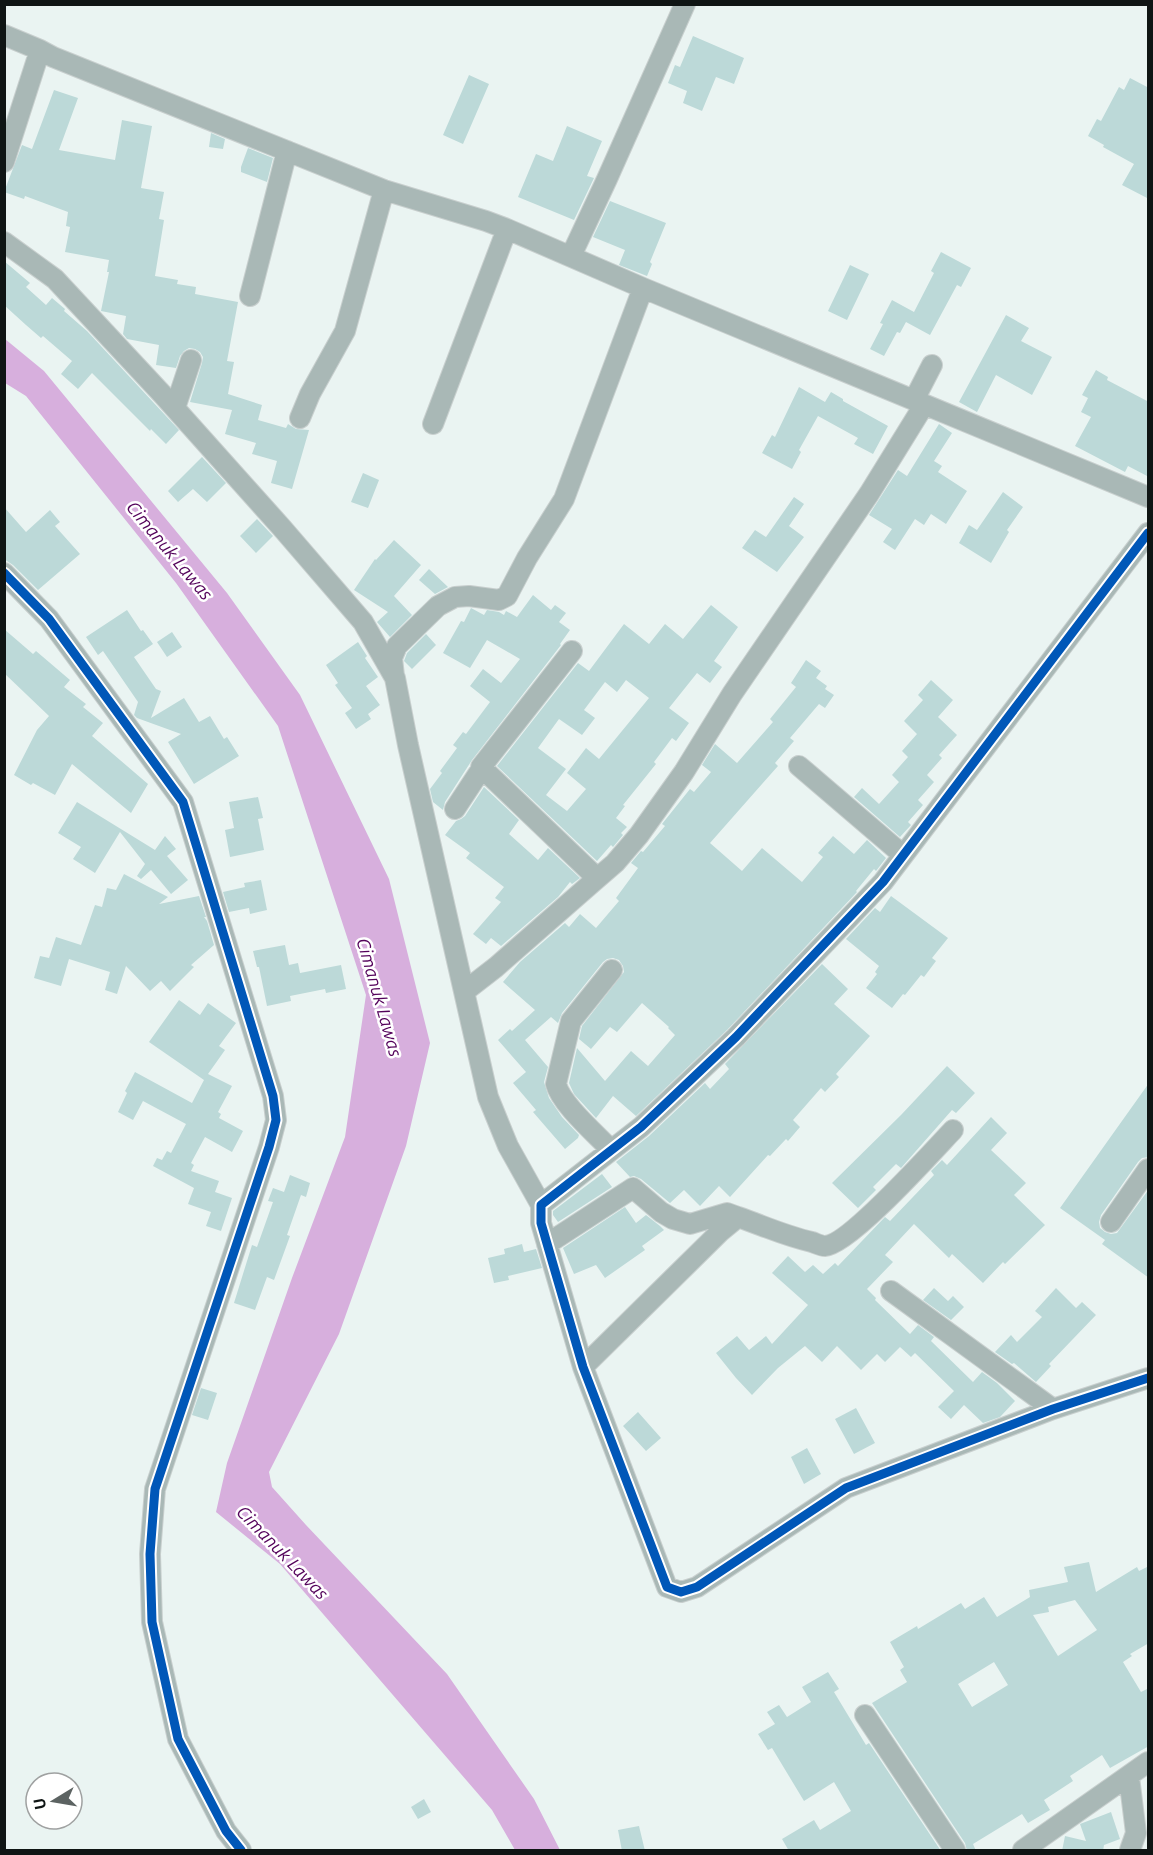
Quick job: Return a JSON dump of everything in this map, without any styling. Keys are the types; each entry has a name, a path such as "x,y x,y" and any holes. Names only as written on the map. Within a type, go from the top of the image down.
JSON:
{"street":[{"path":"571,256 685,4"},
{"path":"4,35 53,57 384,190 486,221 1149,497"},
{"path":"4,162 40,50"},
{"path":"250,296 287,151"},
{"path":"300,418 310,394 345,331 384,190"},
{"path":"433,424 507,230"},
{"path":"4,242 55,279 175,408 363,622 395,678"},
{"path":"643,288 564,499 507,596 499,600 469,596 455,597 438,606 397,646 392,658 408,745 488,1097 508,1146 541,1205 541,1223 583,1368 667,1587 681,1592 698,1587 846,1488 1147,1373"},
{"path":"175,408 191,360"},
{"path":"465,991 496,967 615,863 639,835 684,772 732,694 869,494 920,402 932,365"},
{"path":"541,1205 641,1126 736,1037 883,882 1149,533"},
{"path":"4,573 49,619 183,802 273,1096 276,1120 269,1148 155,1489 150,1554 152,1622 177,1738 226,1831 241,1851"},
{"path":"455,809 483,763 572,651"},
{"path":"800,766 903,855"},
{"path":"482,768 597,878"},
{"path":"611,1150 566,1102 556,1084 571,1021 612,970"},
{"path":"547,1244 633,1188 661,1212 673,1219 690,1224 727,1213 786,1236 825,1246 840,1240 903,1185 952,1130"},
{"path":"1111,1222 1149,1169"},
{"path":"583,1368 738,1217"},
{"path":"891,1291 1053,1409"},
{"path":"865,1715 955,1851"},
{"path":"1023,1851 1149,1762"},
{"path":"1129,1777 1138,1840"}],"water":[{"name":"Cimanuk Lawas","path":"5,339 44,371 227,593 300,695 389,879 430,1043 406,1146 339,1334 269,1472 272,1487 447,1674 534,1799 560,1850 515,1850 492,1810 280,1564 216,1512 227,1463 292,1278 345,1137 366,995 278,726 176,583 26,396 5,383"}],"building":[{"path":"693,36 744,58 734,84 716,77 702,111 683,103 687,91 668,83 675,65 680,67"},
{"path":"469,75 489,84 463,144 443,135"},
{"path":"1130,78 1149,88 1149,199 1122,185 1134,164 1088,136 1097,119 1101,121 1119,87 1124,90"},
{"path":"54,90 78,98 59,150 115,160 122,120 152,126 141,188 164,192 159,219 164,220 155,276 178,280 177,284 196,287 195,294 238,302 227,361 234,362 228,394 262,405 258,420 286,428 288,424 296,429 309,430 292,489 271,483 277,461 252,454 256,443 225,434 232,410 190,402 202,363 203,357 200,352 189,348 184,351 176,368 156,365 159,345 127,339 123,334 126,316 101,311 109,272 107,272 109,260 65,252 70,227 66,226 68,212 25,196 24,199 4,192 22,145 32,149"},
{"path":"567,126 602,141 587,176 594,178 574,220 518,197 536,154 553,161"},
{"path":"211,133 225,139 223,149 209,147"},
{"path":"248,148 273,158 267,182 241,172"},
{"path":"610,201 666,223 650,262 652,264 647,276 619,265 625,250 593,237"},
{"path":"941,252 971,268 961,287 957,285 930,335 906,322 900,333 897,332 884,356 870,349 892,300 914,312 934,273 931,271"},
{"path":"4,261 30,283 26,287 46,305 52,298 65,309 64,311 87,331 179,430 166,444 92,373 78,389 61,374 72,361 43,336 41,338 4,305"},
{"path":"850,265 869,274 847,320 828,311"},
{"path":"1006,315 1029,328 1021,341 1052,357 1032,395 996,375 977,412 959,402"},
{"path":"1096,370 1108,377 1107,380 1149,402 1149,477 1128,466 1125,472 1075,446 1091,417 1081,412 1088,398 1082,395"},
{"path":"799,387 825,402 831,392 888,426 873,454 854,444 858,438 818,416 799,450 801,452 792,469 762,453 772,435 775,437"},
{"path":"939,424 952,433 934,461 942,466 938,472 967,491 946,524 931,514 924,525 915,519 895,550 883,542 892,529 869,515 898,470 907,476"},
{"path":"202,457 226,483 207,502 193,489 178,502 168,491"},
{"path":"363,473 379,480 368,508 351,502"},
{"path":"1003,492 1023,507 1007,530 1009,532 991,563 959,543 969,525 977,530"},
{"path":"794,497 804,504 789,526 804,537 777,572 742,548 755,530 766,537"},
{"path":"4,507 26,532 50,510 60,522 55,526 80,554 38,590 4,559"},
{"path":"257,519 273,536 256,553 240,536"},
{"path":"394,540 421,565 394,596 412,615 390,637 377,622 388,612 354,590 375,559"},
{"path":"429,569 448,587 435,594 419,580"},
{"path":"533,595 551,610 555,605 566,613 559,622 570,630 561,645 472,760 445,802 443,810 433,802 430,789 457,748 453,745 463,732 466,734 490,702 470,686 483,669 501,683 520,659 487,640 470,668 443,653 471,608 484,615 487,610 504,615 506,611 517,617"},
{"path":"711,605 738,627 714,661 722,667 710,683 697,673 669,708 689,723 676,741 672,738 654,762 656,764 623,805 625,806 616,818 627,827 613,847 611,845 597,861 497,766 578,663 589,671 624,624 649,644 665,624 683,639","holes":["626,680 649,698 599,759 586,748 567,773 586,789 567,811 546,795 566,769 538,748 559,719 582,735 595,718 584,710 605,682 617,692"]},
{"path":"127,610 153,644 134,657 156,689 161,691 151,718 184,698 199,722 210,716 224,739 227,737 239,756 194,784 168,742 181,734 134,715 138,702 103,651 98,655 86,637"},
{"path":"4,629 33,654 36,651 70,680 64,687 86,704 83,707 103,723 92,736 148,784 131,813 72,764 55,795 14,775 37,730 49,716 4,673"},
{"path":"172,632 182,647 167,657 157,642"},
{"path":"426,634 436,645 412,669 404,661 407,653"},
{"path":"358,642 367,656 365,658 378,677 366,686 380,705 368,714 371,719 356,729 345,713 352,708 335,685 338,683 326,665"},
{"path":"806,660 821,671 816,678 827,686 825,689 834,695 825,708 819,704 790,738 794,741 775,763 778,766 710,843 742,871 762,848 802,882 823,857 818,853 833,836 854,854 867,840 886,858 728,1029 636,1116 613,1096 596,1118 574,1094 569,1083 577,1048 605,1081 631,1051 648,1066 675,1035 642,1003 617,1032 610,1027 591,1049 579,1039 582,1026 624,972 619,960 613,958 603,962 562,1013 558,1023 551,1017 525,1040 548,1067 544,1082 549,1098 562,1117 579,1135 565,1149 533,1112 536,1110 513,1083 526,1072 498,1040 510,1029 512,1031 535,1010 503,982 520,962 565,923 569,927 580,914 596,928 619,901 616,898 638,868 631,863 665,826 662,824 690,789 694,792 711,772 702,765 715,744 737,763 773,722 770,719 796,687 791,683"},
{"path":"931,680 953,700 938,717 957,735 939,755 942,758 927,775 934,782 918,800 923,805 908,822 911,825 900,837 854,797 862,788 879,804 899,782 892,775 908,757 902,751 917,734 904,721 923,700 918,695"},
{"path":"484,787 519,820 509,834 538,860 548,848 580,878 572,884 570,882 558,897 501,946 491,938 486,944 473,934 501,902 495,898 504,887 466,858 470,853 445,835 456,821 465,816"},
{"path":"258,797 263,818 258,819 264,850 230,857 225,830 234,828 229,802"},
{"path":"77,802 155,850 165,836 176,849 167,856 188,880 171,894 151,870 141,879 137,876 145,864 120,832 95,873 73,859 81,847 58,833"},
{"path":"124,874 168,897 159,904 199,896 214,945 191,965 194,967 170,991 161,981 150,991 126,966 117,994 105,990 110,972 69,959 61,986 34,978 40,956 49,958 56,937 81,945 95,905 102,907 107,888 116,890"},
{"path":"261,880 267,910 250,914 249,908 229,912 223,892 245,887 244,883"},
{"path":"891,896 948,938 932,958 936,961 924,977 921,975 892,1008 866,988 877,974 875,972 879,966 846,939 875,908 880,912"},
{"path":"285,945 289,965 298,963 300,973 341,965 346,989 326,993 325,989 290,996 291,1001 267,1006 259,967 257,967 253,951"},
{"path":"822,964 848,989 834,1004 870,1036 836,1074 839,1077 825,1092 821,1088 793,1120 800,1127 788,1141 786,1139 770,1156 768,1155 730,1197 719,1186 700,1206 684,1190 670,1203 641,1179 630,1177 616,1162 649,1136 705,1083 710,1089 729,1069 725,1064"},
{"path":"179,1000 200,1015 208,1003 236,1023 219,1046 225,1050 208,1074 232,1086 218,1112 221,1114 219,1118 243,1131 232,1152 205,1137 191,1163 194,1165 191,1171 219,1181 215,1192 232,1198 221,1231 206,1226 211,1212 188,1204 194,1188 153,1166 157,1158 162,1160 167,1151 171,1153 186,1124 143,1101 133,1120 118,1112 135,1072 192,1103 204,1080 149,1042"},
{"path":"947,1066 975,1093 956,1113 952,1110 901,1168 896,1164 873,1187 876,1190 858,1208 832,1183"},
{"path":"1149,1083 1149,1157 1142,1158 1138,1162 1101,1215 1099,1222 1100,1228 1105,1232 1117,1233 1149,1189 1149,1278 1102,1244 1105,1240 1060,1208"},
{"path":"991,1117 1007,1133 991,1150 1026,1183 1014,1195 1045,1225 983,1283 952,1254 949,1258 914,1224 885,1255 893,1262 867,1289 876,1298 875,1300 910,1334 918,1325 934,1337 931,1341 973,1382 982,1372 1015,1401 1000,1417 983,1423 964,1405 951,1419 938,1407 954,1391 915,1353 911,1357 900,1347 885,1362 877,1354 861,1370 837,1346 822,1362 805,1346 778,1368 752,1395 716,1353 737,1336 749,1350 766,1336 772,1344 808,1305 772,1273 788,1256 805,1272 813,1265 823,1274 835,1263 838,1266 885,1217 890,1221 934,1175 931,1171 942,1160 947,1165"},
{"path":"602,1174 612,1187 558,1222 553,1211"},
{"path":"290,1175 310,1183 306,1197 301,1195 287,1235 290,1236 274,1280 267,1277 255,1310 234,1303 252,1245 257,1247 273,1202 268,1201 273,1188 284,1192"},
{"path":"625,1207 636,1223 646,1215 664,1230 642,1246 645,1250 605,1278 596,1265 574,1274 563,1248"},
{"path":"522,1244 524,1252 536,1249 542,1268 508,1276 509,1280 494,1283 488,1258 505,1254 504,1249"},
{"path":"934,1288 948,1301 953,1296 964,1307 951,1320 923,1300"},
{"path":"1056,1288 1076,1308 1082,1302 1096,1315 1049,1364 1051,1366 1036,1382 1014,1363 1012,1364 995,1352 1011,1335 1017,1342 1042,1317 1035,1311"},
{"path":"201,1388 217,1393 208,1420 192,1415"},
{"path":"856,1408 875,1443 854,1454 835,1419"},
{"path":"638,1412 661,1438 646,1451 623,1426"},
{"path":"807,1448 821,1474 804,1484 791,1457"},
{"path":"1089,1562 1096,1592 1137,1567 1139,1571 1149,1566 1149,1643 1130,1654 1132,1656 1123,1662 1141,1692 1149,1688 1149,1746 1110,1768 1102,1755 1070,1776 1073,1781 1044,1800 1050,1810 1028,1823 1022,1814 973,1844 976,1851 967,1851 965,1843 872,1703 907,1682 900,1670 904,1667 890,1642 917,1626 918,1629 961,1603 965,1609 984,1597 997,1617 1030,1597 1029,1590 1068,1582 1064,1567","holes":["1075,1600 1097,1630 1058,1656 1033,1615 1049,1612 1048,1607","994,1662 1008,1685 972,1707 958,1684"]},
{"path":"828,1672 839,1689 834,1692 866,1745 869,1743 941,1851 789,1851 782,1839 814,1820 820,1830 851,1811 834,1782 804,1801 772,1748 768,1750 758,1734 775,1724 767,1712 779,1705 787,1717 811,1702 802,1687"},
{"path":"424,1799 431,1812 418,1819 411,1807"},
{"path":"1111,1812 1120,1839 1104,1845 1103,1851 1062,1851 1065,1836 1086,1841 1080,1824"},
{"path":"639,1826 645,1851 622,1851 618,1830"}],"cycle path":[{"path":"1148,533 883,882 736,1037 641,1127 541,1205 541,1223 583,1367 667,1587 681,1592 697,1587 846,1488 1053,1409 1148,1378"},
{"path":"4,573 49,619 183,802 273,1096 276,1120 269,1147 155,1489 150,1554 152,1622 178,1739 226,1831 241,1850"}]}
